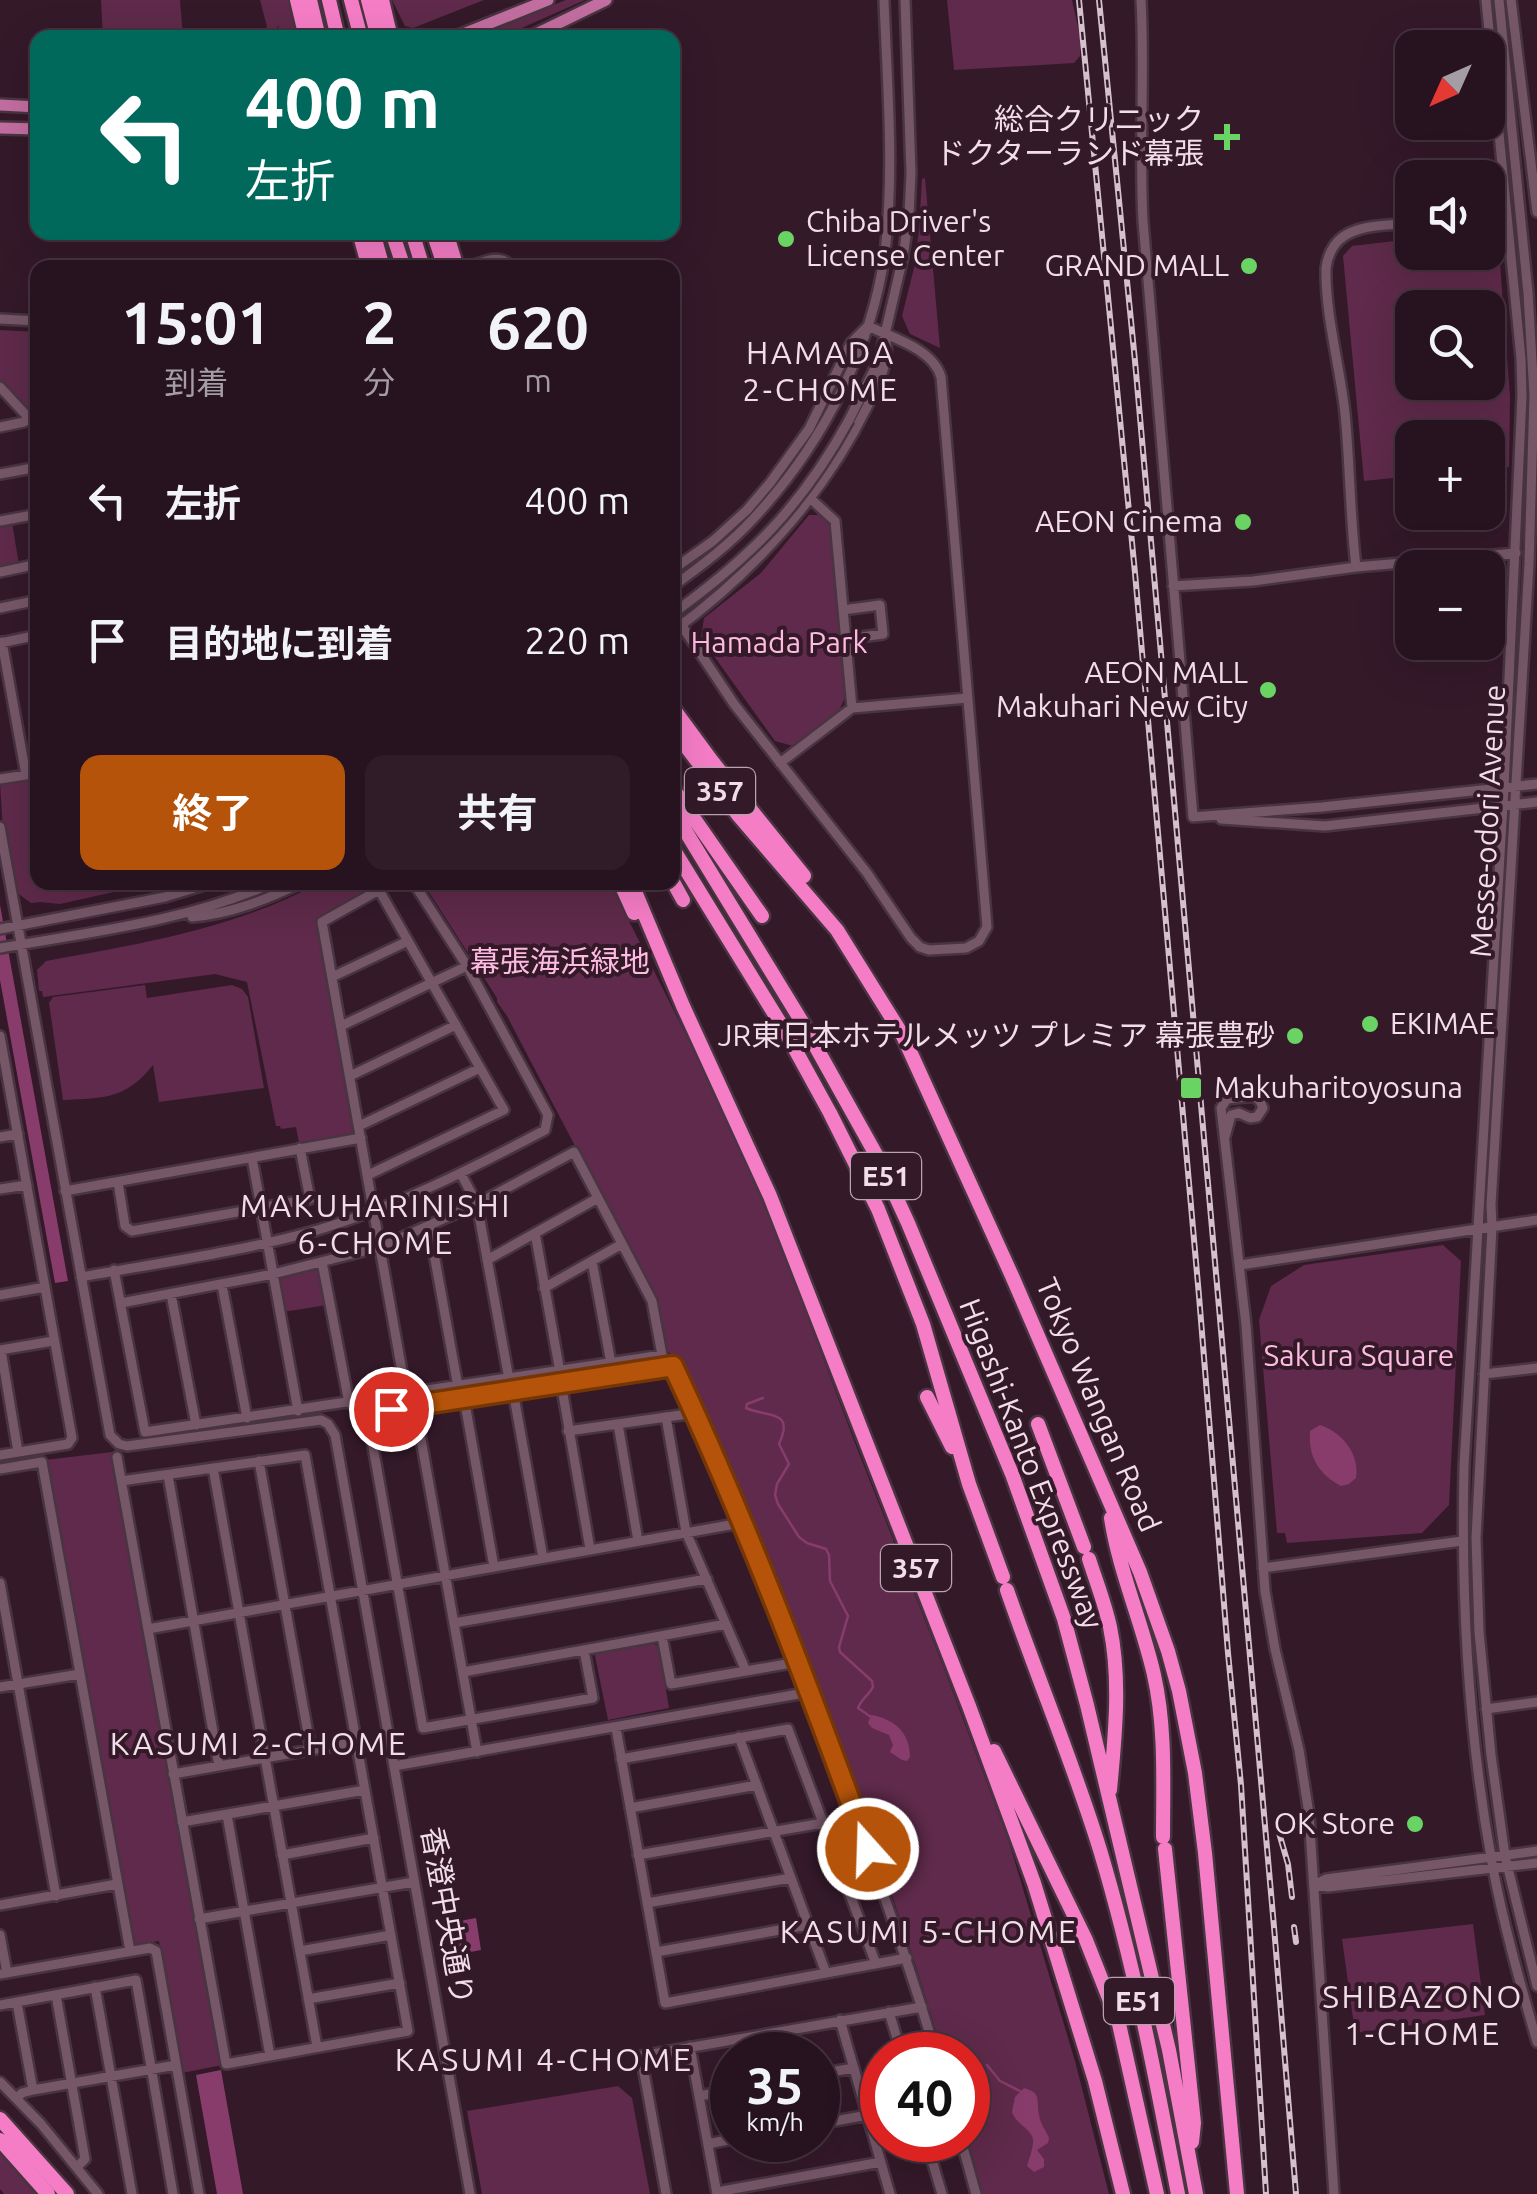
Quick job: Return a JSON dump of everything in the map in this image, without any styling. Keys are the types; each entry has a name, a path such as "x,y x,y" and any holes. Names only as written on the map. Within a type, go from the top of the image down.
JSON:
{"highway":[{"path":"297,0 304,30"},
{"path":"310,0 317,30"},
{"path":"328,0 336,30"},
{"path":"352,0 359,30"},
{"path":"368,0 376,30"},
{"path":"382,0 388,30"},
{"name":"357","path":"680,717 845,928 896,1015 903,1036"},
{"name":"Tokyo Wangan Road","path":"680,739 836,930 903,1036 1108,1497 1159,1626 1188,1730 1203,1834 1237,2194"},
{"path":"680,798 762,916"},
{"name":"Higashi-Kanto Expressway","path":"680,822 879,1160 1012,1474 1064,1619 1087,1705 1169,2050 1196,2194"},
{"name":"Higashi-Kanto Expressway","path":"680,860 830,1114 878,1209 923,1324 969,1484 1101,1854 1151,2052 1178,2194"},
{"path":"624,890 652,949 663,960"},
{"name":"357","path":"634,890 770,1196 969,1706 1039,1900 1095,2081 1124,2194"},
{"path":"678,890 683,900"},
{"path":"927,1397 969,1484"},
{"path":"1038,1424 1110,1626 1116,1711 1109,1802"},
{"path":"1108,1497 1114,1537 1155,1679 1162,1736 1164,1843 1194,2123 1190,2156"},
{"path":"969,1706 981,1722 1102,1976 1120,2024 1157,2194"},
{"path":"0,2119 67,2194"},
{"path":"0,2140 48,2194"}],"main road":[{"path":"473,30 548,0"},
{"path":"544,30 606,0"},
{"path":"0,105 30,106"},
{"path":"0,128 30,130"}],"street":[{"path":"680,581 714,556 762,509 802,457 840,392 868,326 886,246 890,180 884,0"},
{"path":"680,607 732,570 765,538 814,477 879,360 909,216 912,173 905,0"},
{"path":"1141,0 1143,221 1193,817"},
{"path":"1486,0 1507,215"},
{"name":"Messe-odori Avenue","path":"1499,0 1533,290 1534,395 1529,553 1479,1229 1462,1541 1472,1707 1492,1864 1537,2042"},
{"path":"1511,0 1537,212"},
{"name":"Messe-odori Avenue","path":"1507,215 1522,396 1510,786"},
{"path":"1356,567 1345,412 1327,261 1340,239 1349,234 1395,225"},
{"path":"0,318 30,320"},
{"path":"680,633 920,947 966,948 979,941 986,927 940,377 937,364 928,355 868,326"},
{"path":"680,564 713,541 770,483 809,429 850,344 868,326"},
{"path":"680,626 745,571 811,499 858,426 874,392 888,356 886,334"},
{"path":"0,388 28,418 0,426"},
{"path":"0,474 30,468"},
{"path":"811,499 835,521 852,708"},
{"path":"0,521 30,515"},
{"path":"1173,586 1529,553"},
{"path":"0,572 30,566"},
{"path":"0,608 30,602"},
{"path":"843,610 880,605 883,634 846,639"},
{"path":"26,775 1,643 30,637"},
{"path":"780,763 852,708 968,698"},
{"path":"0,780 30,774"},
{"path":"1193,817 1537,784"},
{"path":"1193,817 1325,826 1537,802"},
{"name":"Messe-odori Avenue","path":"1508,806 1476,1538 1486,1709 1506,1861 1537,1986"},
{"path":"0,826 9,927 18,945 81,1276 318,1230 461,1174 545,1130 548,1115 467,966 418,890"},
{"path":"165,898 176,890"},
{"path":"9,927 190,890"},
{"path":"175,918 256,890"},
{"path":"0,948 218,914 285,890"},
{"path":"368,1175 504,1110 379,890 322,922 406,1394"},
{"path":"332,977 408,940"},
{"path":"341,1026 467,966"},
{"path":"350,1076 456,1025"},
{"path":"0,1036 4,1082 18,1134 70,1441 0,1455"},
{"path":"359,1126 480,1068"},
{"path":"1225,1136 1231,1116 1239,1113 1257,1117 1263,1108 1260,1101 1254,1096 1224,1101 1221,1108 1251,1379 1263,1568 1272,1634 1302,1765 1309,1814 1334,2194"},
{"path":"0,1137 18,1134"},
{"path":"65,1190 361,1138"},
{"path":"118,1182 125,1226 132,1230 310,1199 300,1148"},
{"path":"121,1303 272,1274 380,1247 477,1204 574,1152 652,1301 662,1355 611,1362 513,1391 367,1413 423,1728 593,1698 584,1650"},
{"path":"252,1158 298,1411"},
{"path":"461,1174 477,1204 509,1379"},
{"path":"0,1189 27,1185"},
{"path":"487,1260 598,1198"},
{"path":"1240,1265 1537,1220"},
{"path":"429,1226 458,1387"},
{"path":"535,1234 590,1550"},
{"path":"544,1288 622,1244"},
{"path":"592,1261 611,1362"},
{"path":"322,1262 349,1403"},
{"path":"114,1270 145,1432 509,1379 673,1366 810,1692 907,1958 929,2032"},
{"name":"香澄中央通り","path":"81,1276 110,1435 119,1444 150,1444 321,1420 335,1435 470,2194"},
{"path":"222,1284 246,1418"},
{"path":"0,1295 45,1288"},
{"path":"171,1294 196,1425"},
{"path":"18,1452 5,1402 0,1350 54,1341"},
{"path":"1484,1374 1537,1368"},
{"path":"513,1391 543,1558"},
{"path":"464,1398 494,1567"},
{"path":"415,1406 478,1752"},
{"path":"568,1431 695,1413"},
{"path":"666,1417 686,1532 746,1671"},
{"path":"618,1424 638,1541"},
{"path":"116,1457 226,2064 408,2031 305,1454 121,1481"},
{"path":"0,1469 42,1462 130,1952"},
{"path":"259,1462 310,1750"},
{"path":"213,1468 317,2047"},
{"path":"168,1476 220,1766"},
{"path":"148,1629 741,1523"},
{"path":"1263,1568 1462,1541"},
{"path":"454,1624 706,1579"},
{"path":"0,1583 56,1896"},
{"path":"463,1672 726,1624"},
{"path":"662,1636 671,1684 798,1662"},
{"path":"0,1687 80,1674"},
{"path":"394,1766 810,1692"},
{"path":"1486,1709 1537,1702"},
{"path":"616,1728 665,2003 907,1958"},
{"path":"621,1759 788,1728 876,1964"},
{"path":"739,1737 826,1973"},
{"path":"173,1774 356,1742"},
{"path":"630,1808 757,1785"},
{"path":"182,1822 365,1790"},
{"path":"228,1814 270,2056"},
{"path":"638,1855 823,1822"},
{"path":"282,1854 374,1838"},
{"path":"1314,1885 1328,1887 1492,1864 1537,1851"},
{"path":"1506,1861 1537,1863"},
{"path":"647,1903 791,1878"},
{"path":"199,1919 414,1882"},
{"path":"0,1906 118,1884"},
{"path":"656,1952 808,1925"},
{"path":"0,1935 4,1974 150,1948 156,1951 199,2194"},
{"path":"300,1951 391,1935"},
{"path":"0,2005 136,1980 174,2194"},
{"path":"308,1999 400,1983"},
{"path":"96,1988 132,2194"},
{"path":"56,1995 85,2159 77,2167"},
{"path":"17,2003 33,2090"},
{"path":"666,2194 642,2056 922,2007"},
{"path":"889,2012 895,2032"},
{"path":"840,2020 860,2088"},
{"path":"690,2047 717,2193 881,2162 890,2194"},
{"path":"17,2098 33,2090 176,2065"},
{"path":"840,2070 854,2068"},
{"path":"0,2082 98,2194"},
{"path":"699,2096 710,2094"},
{"path":"933,2162 942,2194"},
{"path":"967,2162 976,2194"}],"green space":[{"path":"101,0 180,0 182,30 103,30"},
{"path":"260,0 291,0 297,30 280,30 278,26 276,30 265,30"},
{"path":"392,0 484,0 413,28 405,26"},
{"path":"566,0 585,0 517,30 490,30"},
{"path":"947,0 1072,0 1081,40 1080,56 1074,63 954,70"},
{"path":"925,178 940,348 910,334 902,316 914,268"},
{"path":"1395,241 1395,270 1500,270 1502,290 1395,290 1395,400 1505,400 1505,330 1510,397 1509,467 1505,467 1505,420 1395,420 1395,478 1364,481 1343,256 1352,246"},
{"path":"0,330 30,332 30,414 0,382"},
{"name":"Hamada Park","path":"809,515 824,515 830,527 845,697 839,711 793,746 775,741 701,638 704,618 761,573"},
{"path":"12,522 19,565 0,569 0,524"},
{"path":"30,776 30,890 123,890 60,904 31,903 12,889 0,782"},
{"path":"305,890 372,890 317,920 355,1133 299,1143 296,1127 276,1126 247,982 215,974 43,997 39,991 37,970 46,961 151,941 220,923"},
{"name":"幕張海浜緑地","path":"428,890 614,890 735,1133 945,1671 1008,1839 1075,2061 1109,2194 981,2194 972,2162 990,2162 990,2032 936,2032 859,1807 725,1471 675,1359 664,1347 652,1293 497,1002"},
{"path":"145,985 147,998 232,985 242,989 248,997 264,1088 159,1102 153,1065 133,1085 114,1094 63,1100 49,1003 53,997"},
{"name":"Sakura Square","path":"1443,1245 1461,1261 1449,1505 1422,1533 1287,1543 1285,1533 1277,1533 1259,1320 1271,1286 1304,1265"},
{"path":"318,1266 327,1305 283,1312 277,1278"},
{"path":"112,1452 222,2065 182,2073 159,1941 132,1943 45,1460"},
{"path":"653,1643 659,1647 669,1708 608,1720 595,1656"},
{"path":"1473,1924 1485,2015 1355,2033 1342,1939"},
{"path":"618,2086 632,2098 650,2194 482,2194 467,2111"},
{"path":"0,2153 36,2194 4,2194 0,2189"}],"shaded area":[{"path":"0,905 68,1281 55,1283 0,980"},
{"path":"1320,1425 1342,1439 1352,1453 1357,1469 1356,1478 1349,1484 1341,1486 1316,1464 1310,1431"},
{"path":"871,1715 894,1724 904,1734 910,1757 907,1761 890,1752 893,1745 889,1735 872,1728 868,1723"},
{"path":"476,1918 481,1950 460,1954 454,1922"},
{"path":"221,2070 243,2194 217,2194 196,2075"},
{"path":"1024,2088 1036,2095 1049,2138 1037,2150 1044,2159 1044,2167 1034,2172 1027,2166 1033,2139 1012,2112 1015,2097"}],"waterway":[{"path":"763,1398 746,1408 777,1417 784,1425 779,1444 789,1464 777,1484 778,1504 799,1537 826,1549 829,1555 830,1581 848,1616 840,1652 872,1681 873,1687 858,1708 871,1717"},
{"path":"990,2069 1000,2081 1020,2091"}],"railway":[{"path":"1079,0 1135,573 1241,1785 1266,2194"},
{"path":"1099,0 1135,361 1296,2194"},
{"path":"1277,1826 1292,1897"},
{"path":"1294,1927 1296,1942"}],"place":[{"name":"総合クリニック ドクターランド幕張","path":"1227,137"},
{"name":"Chiba Driver's License Center","path":"786,239"},
{"name":"GRAND MALL","path":"1249,266"},
{"name":"AEON Cinema","path":"1243,522"},
{"name":"AEON MALL Makuhari New City","path":"1268,690"},
{"name":"EKIMAE","path":"1370,1024"},
{"name":"JR東日本ホテルメッツ プレミア 幕張豊砂","path":"1295,1036"},
{"name":"Makuharitoyosuna","path":"1191,1088"},
{"name":"OK Store","path":"1415,1824"}],"district":[{"name":"HAMADA 2-CHOME","path":"821,372"},
{"name":"MAKUHARINISHI 6-CHOME","path":"376,1224"},
{"name":"KASUMI 2-CHOME","path":"259,1744"},
{"name":"KASUMI 5-CHOME","path":"929,1932"},
{"name":"SHIBAZONO 1-CHOME","path":"1423,2016"},
{"name":"KASUMI 4-CHOME","path":"544,2060"}],"route":[{"path":"391,1409 673,1366 798,1662 868,1849"}]}
